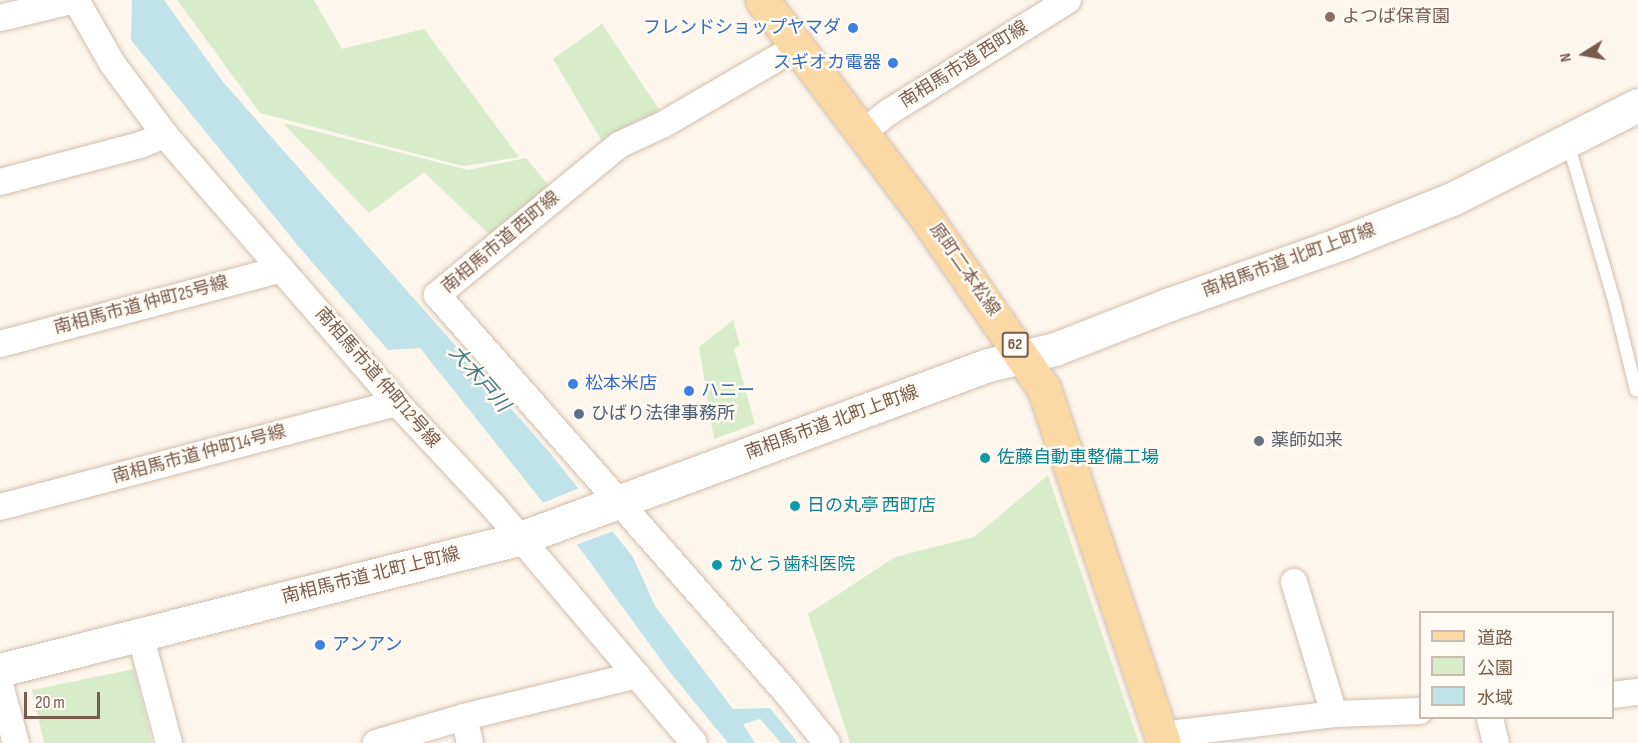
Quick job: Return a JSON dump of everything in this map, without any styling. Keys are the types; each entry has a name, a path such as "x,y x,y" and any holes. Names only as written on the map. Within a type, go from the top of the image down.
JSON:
{"main road":[{"name":"原町二本松線","path":"762,0 922,212 1044,389 1171,738"}],"street":[{"name":"南相馬市道 仲町12号線","path":"0,18 76,0 112,63 165,135 397,403 524,536 694,743"},
{"name":"南相馬市道 西町線","path":"862,133 889,112 1068,0"},
{"name":"南相馬市道 西町線","path":"615,504 437,295 619,145 662,125 798,46"},
{"name":"南相馬市道 北町上町線","path":"0,670 524,536 988,365 1055,349 1383,227 1452,199 1638,105"},
{"path":"0,182 140,145 165,135"},
{"name":"南相馬市道 仲町25号線","path":"0,344 281,269"},
{"name":"南相馬市道 仲町14号線","path":"0,507 397,403"},
{"path":"615,504 827,743"},
{"path":"1294,582 1334,714"},
{"path":"140,634 169,743"},
{"path":"376,743 464,717 637,675"},
{"path":"0,685 16,743"},
{"path":"1171,738 1334,714 1419,711"},
{"path":"464,717 470,743"},
{"path":"1490,719 1496,743"}],"lane":[{"path":"1567,141 1615,304 1635,390"}],"green space":[{"path":"177,0 314,0 342,49 424,29 519,157 463,166 260,113"},
{"path":"602,24 661,112 603,143 553,59"},
{"path":"283,123 468,170 526,158 551,188 490,235 424,172 369,213"},
{"path":"733,320 740,346 734,349 755,424 714,439 699,347"},
{"path":"1048,475 1139,743 850,743 808,614 895,557 974,537"},
{"path":"134,669 152,743 44,743 32,690"}],"water":[{"name":"大木戸川","path":"132,0 164,0 223,82 550,453 633,557 655,606 733,709 770,708 798,743 781,743 760,719 743,724 755,743 728,743 669,671 584,554 420,348 388,350 299,247 131,40"}],"pier":[{"path":"582,487 616,530 573,546 540,504"}],"place":[{"name":"よつば保育園","path":"1330,17"},
{"name":"フレンドショップヤマダ","path":"853,28"},
{"name":"スギオカ電器","path":"893,63"},
{"name":"松本米店","path":"573,384"},
{"name":"ハニー","path":"689,391"},
{"name":"ひばり法律事務所","path":"579,414"},
{"name":"薬師如来","path":"1259,441"},
{"name":"佐藤自動車整備工場","path":"985,458"},
{"name":"日の丸亭 西町店","path":"795,506"},
{"name":"かとう歯科医院","path":"717,565"},
{"name":"アンアン","path":"320,645"}]}
